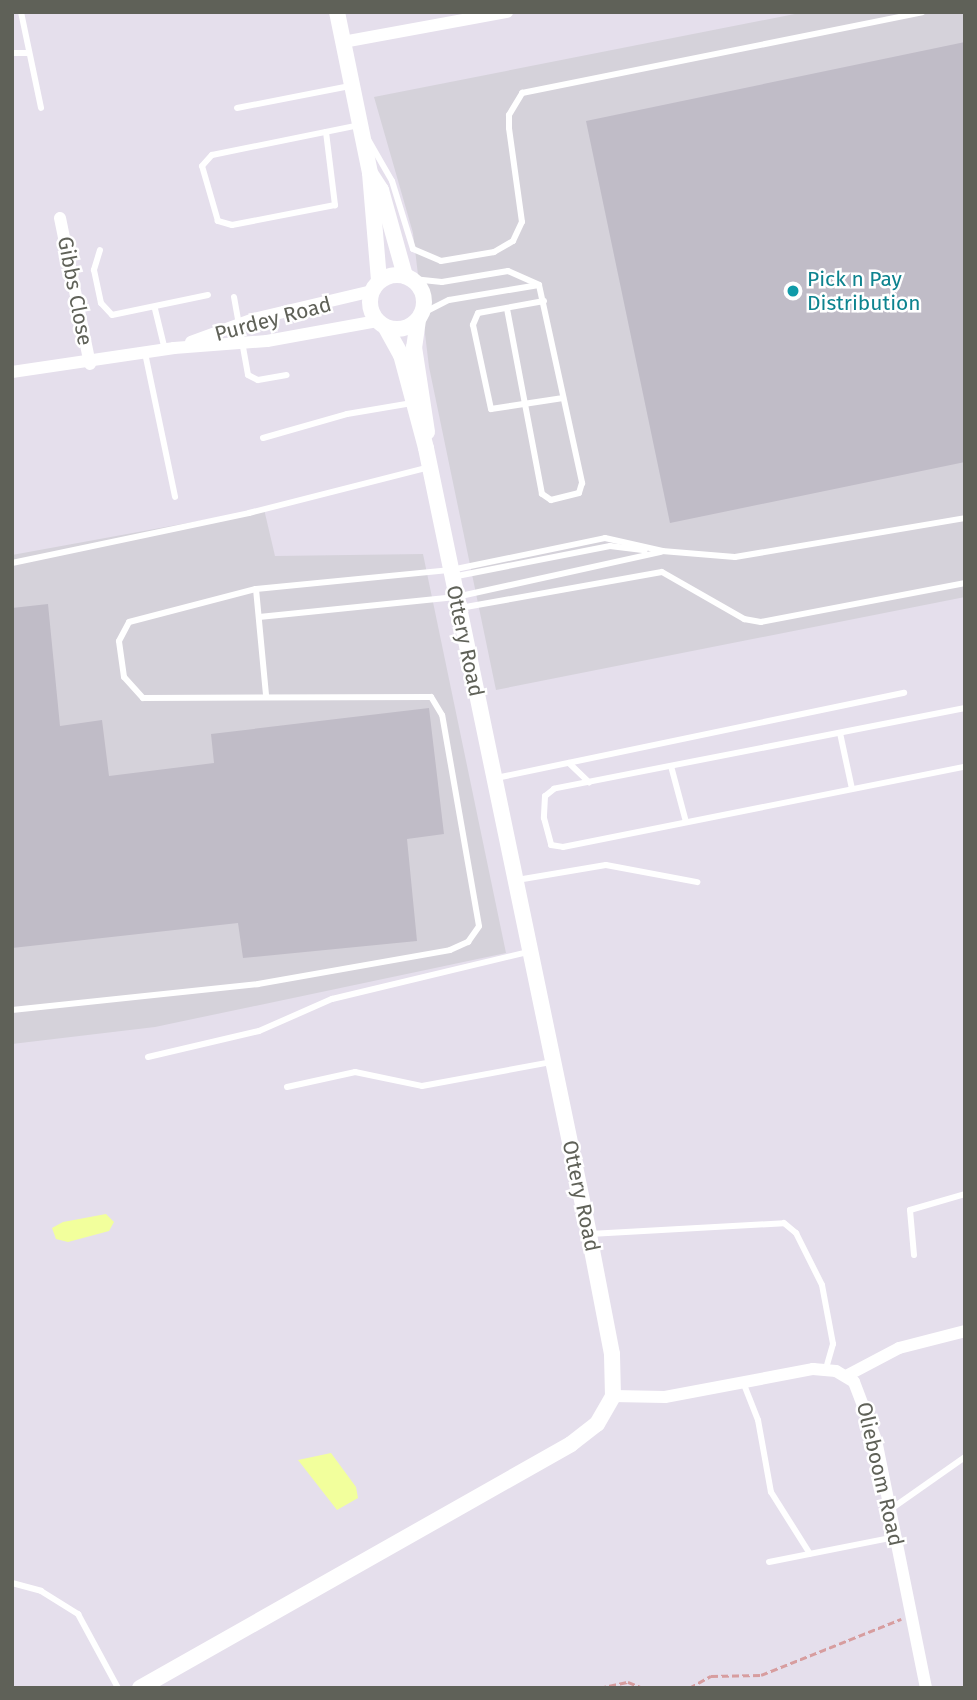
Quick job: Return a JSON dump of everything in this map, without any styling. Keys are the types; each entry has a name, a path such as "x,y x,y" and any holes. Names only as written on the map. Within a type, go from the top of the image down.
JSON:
{"street":[{"path":"337,12 370,173 375,286 371,312 382,325 404,329 421,316 424,294 409,277 381,190 370,173"},
{"path":"343,42 507,12"},
{"name":"Gibbs Close","path":"60,218 90,364"},
{"path":"375,286 409,277"},
{"name":"Purdey Road","path":"169,349 241,324 375,286"},
{"name":"Ottery Road","path":"421,316 414,347 427,424 426,448"},
{"name":"Purdey Road","path":"12,372 90,364 169,349 244,343 382,325"},
{"name":"Ottery Road","path":"382,325 401,355 426,448 589,1234 612,1354 613,1396"},
{"path":"846,1376 899,1348 965,1331"},
{"name":"Olieboom Road","path":"613,1396 665,1396 827,1369 846,1376 866,1403 926,1688"},
{"path":"140,1688 571,1444 597,1424 613,1396"}],"lane":[{"path":"21,12 41,108"},
{"path":"326,132 335,205 232,225 218,221 202,166 205,160 220,152 326,132 362,129 389,173 413,249 441,261 494,252 513,241 522,222 509,114 522,93 922,12"},
{"path":"12,53 29,53"},
{"path":"237,108 352,85"},
{"path":"100,250 94,270 107,312 122,316 208,295"},
{"path":"409,277 442,282 508,271 539,285 582,487 579,493 551,500 542,494 507,308"},
{"path":"421,316 449,300 539,285"},
{"path":"234,296 252,379 288,375"},
{"path":"544,301 475,316 475,337 489,406 494,410 563,398"},
{"path":"155,309 169,349"},
{"path":"145,354 175,497"},
{"path":"263,438 347,414 412,403"},
{"path":"12,563 249,513 429,467"},
{"path":"12,1010 258,984 450,950 476,934 480,912 438,704 422,693 143,698 127,686 119,640 129,622 256,589 451,574 610,546 735,557 965,518"},
{"path":"457,603 663,551"},
{"path":"259,617 457,603 662,572 744,619 761,622 965,583"},
{"path":"256,589 267,695"},
{"path":"494,779 904,693"},
{"path":"965,708 554,789 545,796 551,845 686,822 965,767"},
{"path":"840,733 852,789"},
{"path":"569,763 589,782"},
{"path":"671,766 686,822"},
{"path":"515,881 606,865 696,882"},
{"path":"148,1057 271,1027 332,999 530,952"},
{"path":"287,1087 355,1072 422,1086 553,1061"},
{"path":"914,1255 910,1210 965,1194"},
{"path":"589,1234 767,1220 784,1223 796,1233 822,1285 833,1344 827,1369"},
{"path":"743,1382 758,1420 771,1492 810,1554"},
{"path":"890,1510 965,1457"},
{"path":"769,1562 895,1537"},
{"path":"12,1583 41,1591 78,1615 118,1688"}],"path":[{"path":"689,1688 711,1676 761,1675 911,1615"},
{"path":"599,1688 628,1682 643,1688"}],"shaded area":[{"path":"805,12 965,12 965,597 496,690 429,367 413,233 374,97"},
{"path":"264,509 275,556 423,554 506,953 155,1027 12,1044 12,555"},
{"path":"106,1214 114,1222 109,1231 68,1242 56,1239 52,1228 63,1222"},
{"path":"331,1453 356,1487 358,1498 337,1510 298,1460"}],"building":[{"name":"Pick n Pay Distribution","path":"965,42 965,462 670,523 586,121"},
{"path":"48,604 60,726 102,720 109,776 214,763 211,734 429,708 444,834 407,839 417,941 243,958 238,923 12,948 12,608"}],"place":[{"name":"Pick n Pay Distribution","path":"793,291"}]}
